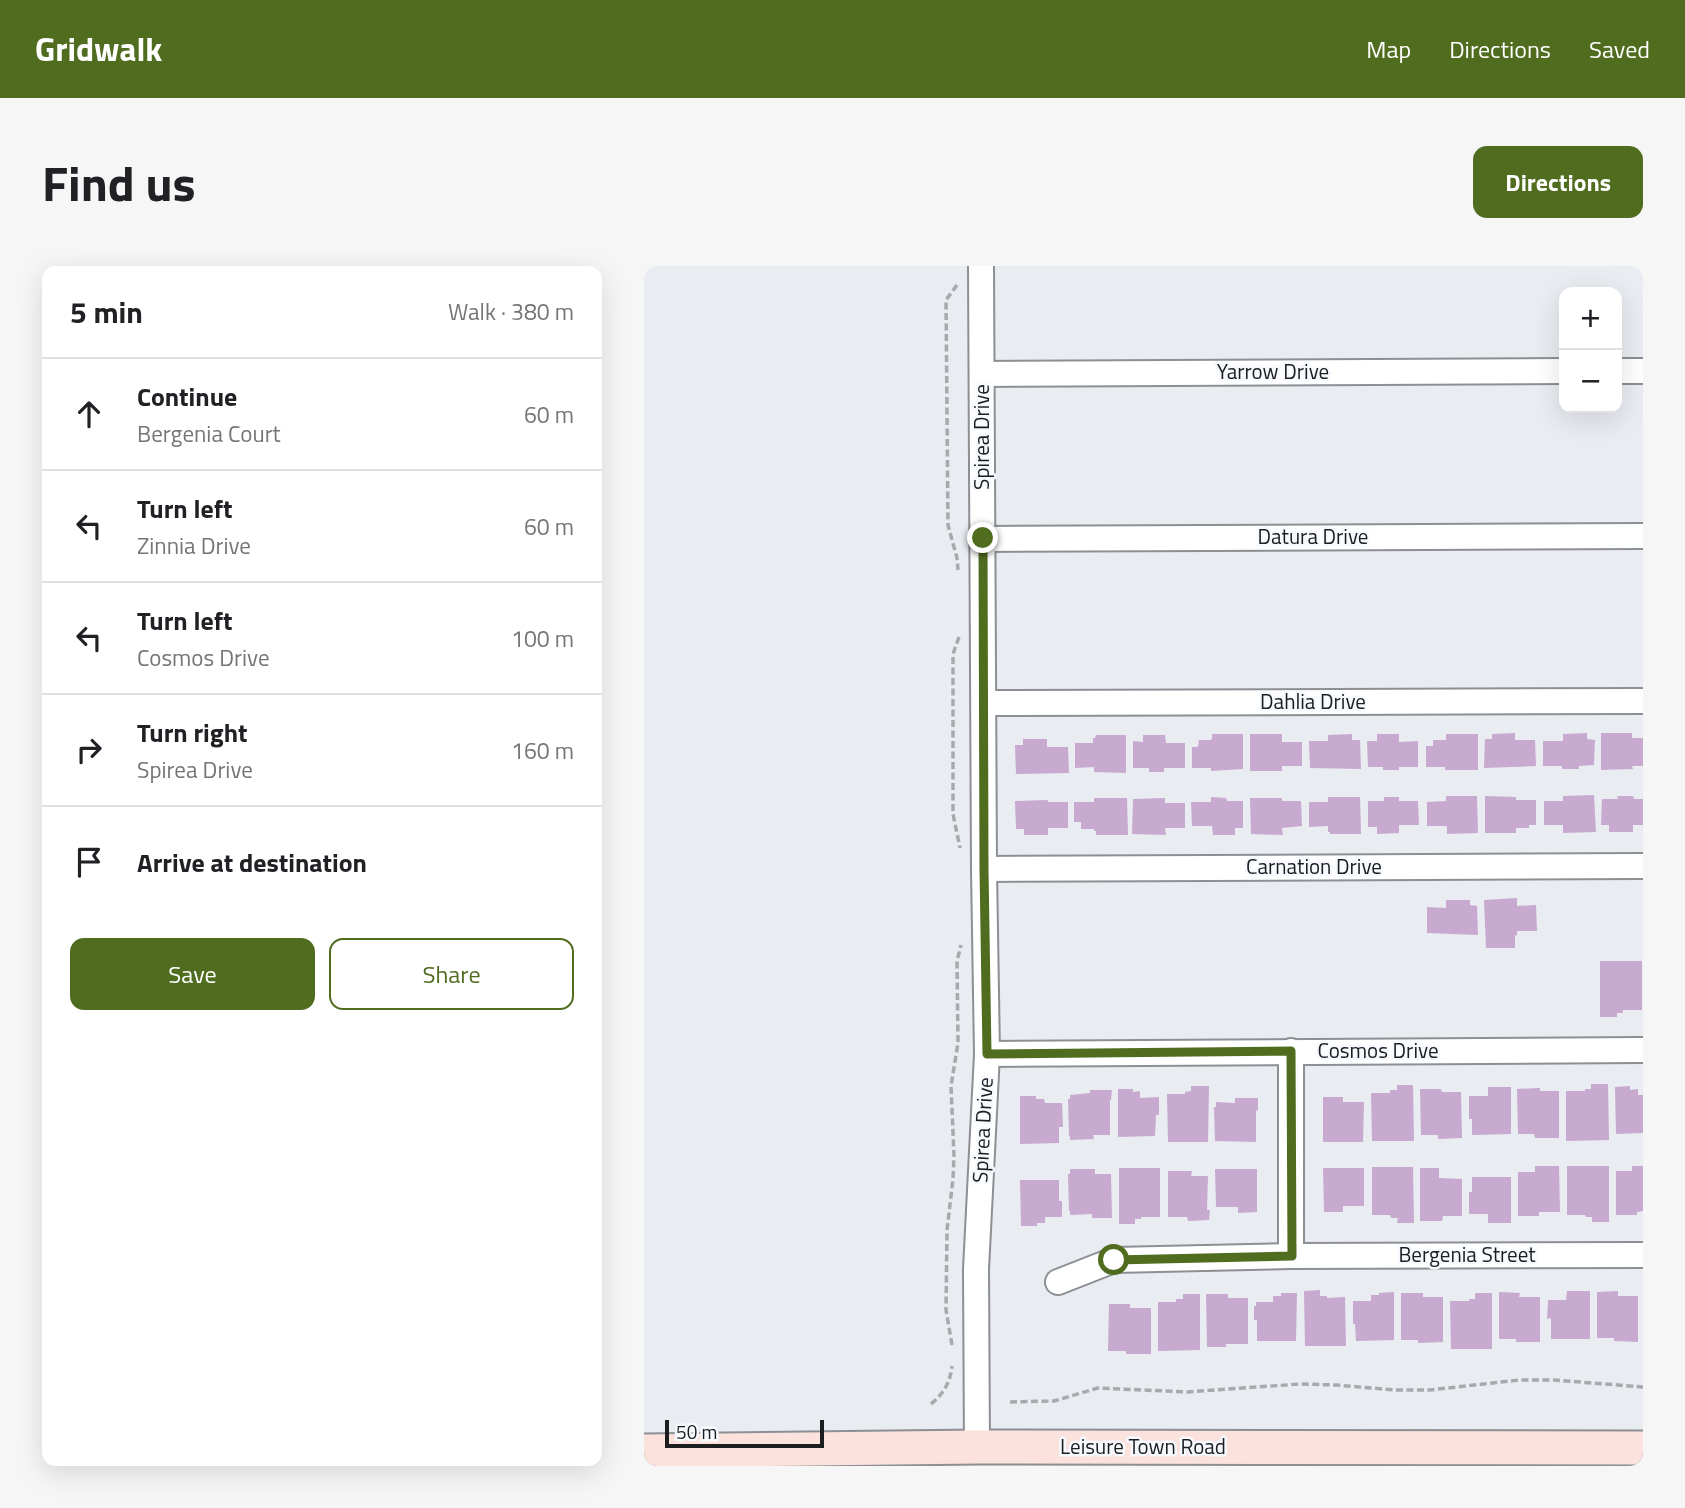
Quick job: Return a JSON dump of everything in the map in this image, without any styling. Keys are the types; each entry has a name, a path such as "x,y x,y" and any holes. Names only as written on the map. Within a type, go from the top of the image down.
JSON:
{"main road":[{"name":"Leisure Town Road","path":"644,1451 965,1457 1643,1450"},
{"path":"1479,1466 1499,1461 1643,1450"}],"street":[{"name":"Spirea Drive","path":"965,1457 987,1054 982,374 970,272"},
{"name":"Yarrow Drive","path":"982,374 1559,371"},
{"path":"1622,371 1643,371"},
{"name":"Datura Drive","path":"983,538 1643,536"},
{"name":"Dahlia Drive","path":"984,704 1643,701"},
{"name":"Carnation Drive","path":"984,869 1643,866"},
{"path":"1291,1051 1292,1256"},
{"name":"Cosmos Drive","path":"987,1054 1643,1051"},
{"name":"Bergenia Street","path":"1058,1282 1114,1260 1292,1256 1643,1255"}],"path":[{"path":"958,578 957,558 948,526 946,300 970,272"},
{"path":"959,635 953,654 953,814 961,854"},
{"path":"952,1348 946,1310 947,1230 954,1156 951,1086 958,1043 957,961 963,937"},
{"path":"931,1404 940,1397 949,1383 952,1357"},
{"path":"1010,1402 1055,1401 1098,1388 1188,1392 1300,1384 1430,1390 1518,1380 1643,1387"},
{"path":"940,1397 944,1401"}],"building":[{"path":"1515,733 1515,740 1535,740 1536,766 1484,768 1485,739 1492,739 1492,734"},
{"path":"1587,733 1587,739 1595,740 1594,765 1579,766 1579,769 1543,766 1543,741 1563,741 1563,734"},
{"path":"1601,733 1632,733 1632,738 1643,738 1643,766 1601,770"},
{"path":"1212,734 1243,734 1243,769 1211,771 1211,768 1192,768 1192,747 1198,747 1199,740 1212,739"},
{"path":"1250,734 1282,734 1282,742 1302,742 1302,766 1282,766 1282,771 1250,771"},
{"path":"1352,734 1352,740 1360,740 1361,769 1310,768 1309,741 1328,741 1328,735"},
{"path":"1377,734 1399,734 1399,742 1418,741 1418,767 1383,770 1383,767 1368,767 1367,741 1377,741"},
{"path":"1446,734 1478,734 1478,770 1426,767 1426,746 1433,746 1433,740 1446,740"},
{"path":"1096,735 1126,735 1126,773 1094,772 1094,767 1075,768 1075,743 1093,743"},
{"path":"1143,735 1165,735 1166,743 1185,743 1185,768 1164,768 1164,772 1149,772 1149,768 1133,768 1133,741 1143,742"},
{"path":"1023,739 1047,739 1047,747 1068,747 1069,773 1016,774 1015,745 1023,745"},
{"path":"1594,795 1596,832 1563,833 1563,825 1544,825 1544,801 1563,801 1563,796"},
{"path":"1446,796 1477,796 1478,833 1447,834 1447,826 1427,826 1427,802 1446,801"},
{"path":"1485,796 1536,800 1536,825 1516,828 1516,833 1485,833"},
{"path":"1617,796 1643,799 1643,825 1633,825 1633,832 1609,832 1609,825 1601,825 1602,799 1618,799"},
{"path":"1211,797 1243,801 1243,828 1235,828 1235,835 1213,835 1212,826 1192,826 1191,802 1211,802"},
{"path":"1328,797 1360,797 1361,834 1330,834 1328,826 1309,827 1309,802 1328,802"},
{"path":"1384,797 1399,797 1399,801 1418,801 1419,825 1399,825 1399,833 1377,834 1377,827 1368,827 1368,801 1384,801"},
{"path":"1094,798 1127,798 1128,835 1096,835 1094,829 1081,829 1081,822 1074,822 1074,802 1094,802"},
{"path":"1165,798 1165,803 1185,803 1185,828 1165,828 1166,835 1132,834 1133,799"},
{"path":"1250,798 1301,801 1302,826 1282,828 1283,835 1251,834"},
{"path":"1015,801 1068,802 1068,828 1048,828 1048,835 1024,835 1024,829 1016,829"},
{"path":"1517,898 1517,906 1536,905 1537,931 1517,931 1515,948 1486,948 1484,900"},
{"path":"1446,900 1470,900 1470,905 1477,906 1478,935 1427,933 1427,907 1446,908"},
{"path":"1600,961 1642,961 1642,1010 1623,1010 1623,1013 1617,1013 1617,1017 1600,1017"},
{"path":"1591,1084 1608,1084 1609,1140 1566,1141 1566,1091 1585,1091 1591,1089"},
{"path":"1397,1085 1413,1085 1414,1141 1372,1141 1371,1093 1390,1093 1390,1090 1397,1090"},
{"path":"1191,1086 1209,1086 1208,1142 1168,1142 1167,1094 1185,1094 1191,1091"},
{"path":"1630,1086 1630,1090 1638,1089 1638,1095 1643,1095 1643,1133 1616,1134 1615,1087"},
{"path":"1488,1087 1511,1087 1511,1134 1472,1135 1469,1096 1488,1096"},
{"path":"1540,1088 1540,1091 1559,1091 1559,1138 1535,1138 1534,1134 1518,1134 1517,1089"},
{"path":"1118,1089 1140,1091 1140,1098 1159,1097 1155,1136 1118,1137"},
{"path":"1420,1089 1461,1092 1462,1138 1438,1139 1438,1135 1421,1135"},
{"path":"1090,1090 1112,1090 1110,1135 1093,1135 1094,1139 1070,1140 1068,1099 1070,1095 1090,1093"},
{"path":"1020,1096 1036,1096 1036,1099 1044,1099 1045,1103 1062,1103 1063,1127 1059,1127 1059,1143 1020,1144"},
{"path":"1323,1097 1343,1097 1343,1102 1364,1102 1363,1142 1323,1142"},
{"path":"1235,1098 1258,1098 1256,1142 1215,1141 1216,1102 1235,1103"},
{"path":"1535,1166 1559,1166 1560,1212 1518,1216 1518,1172 1535,1172"},
{"path":"1567,1166 1609,1166 1609,1222 1592,1222 1592,1217 1585,1215 1567,1215"},
{"path":"1632,1166 1643,1166 1643,1211 1637,1212 1637,1215 1616,1215 1616,1171 1632,1171"},
{"path":"1372,1167 1413,1167 1414,1223 1397,1223 1398,1218 1391,1218 1390,1215 1372,1215"},
{"path":"1119,1168 1160,1168 1160,1217 1141,1217 1135,1219 1135,1224 1119,1224"},
{"path":"1323,1168 1364,1168 1364,1206 1343,1206 1343,1212 1324,1212"},
{"path":"1420,1168 1439,1168 1439,1178 1462,1179 1462,1216 1443,1216 1442,1221 1420,1221"},
{"path":"1070,1169 1095,1169 1095,1174 1111,1174 1112,1218 1092,1218 1092,1214 1070,1215"},
{"path":"1215,1169 1257,1169 1257,1212 1238,1213 1238,1207 1216,1207"},
{"path":"1168,1171 1192,1171 1191,1176 1208,1176 1209,1220 1188,1221 1187,1217 1168,1217"},
{"path":"1472,1177 1511,1177 1511,1223 1488,1223 1488,1214 1469,1214"},
{"path":"1020,1180 1059,1180 1062,1217 1045,1217 1045,1223 1037,1223 1037,1226 1021,1226"},
{"path":"1320,1290 1320,1296 1327,1298 1345,1297 1346,1346 1305,1346 1304,1291"},
{"path":"1567,1291 1590,1291 1590,1339 1551,1339 1551,1318 1547,1319 1548,1300 1566,1300"},
{"path":"1618,1291 1618,1296 1638,1296 1638,1342 1597,1338 1597,1292"},
{"path":"1394,1292 1394,1340 1356,1341 1353,1301 1371,1301 1371,1295"},
{"path":"1499,1292 1520,1293 1519,1297 1540,1297 1540,1342 1499,1339"},
{"path":"1281,1293 1297,1293 1296,1341 1257,1341 1257,1320 1254,1320 1256,1302 1273,1302 1273,1296 1281,1296"},
{"path":"1401,1293 1443,1297 1443,1342 1418,1343 1418,1340 1401,1340"},
{"path":"1475,1293 1492,1293 1492,1349 1451,1349 1450,1301 1469,1301 1475,1299"},
{"path":"1183,1294 1200,1294 1200,1350 1158,1351 1158,1302 1176,1302 1176,1299 1183,1299"},
{"path":"1206,1294 1248,1298 1248,1344 1207,1347"},
{"path":"1109,1304 1151,1308 1151,1354 1108,1351"}],"route":[{"path":"983,538 987,1054 1291,1051 1292,1256 1114,1260"}]}
